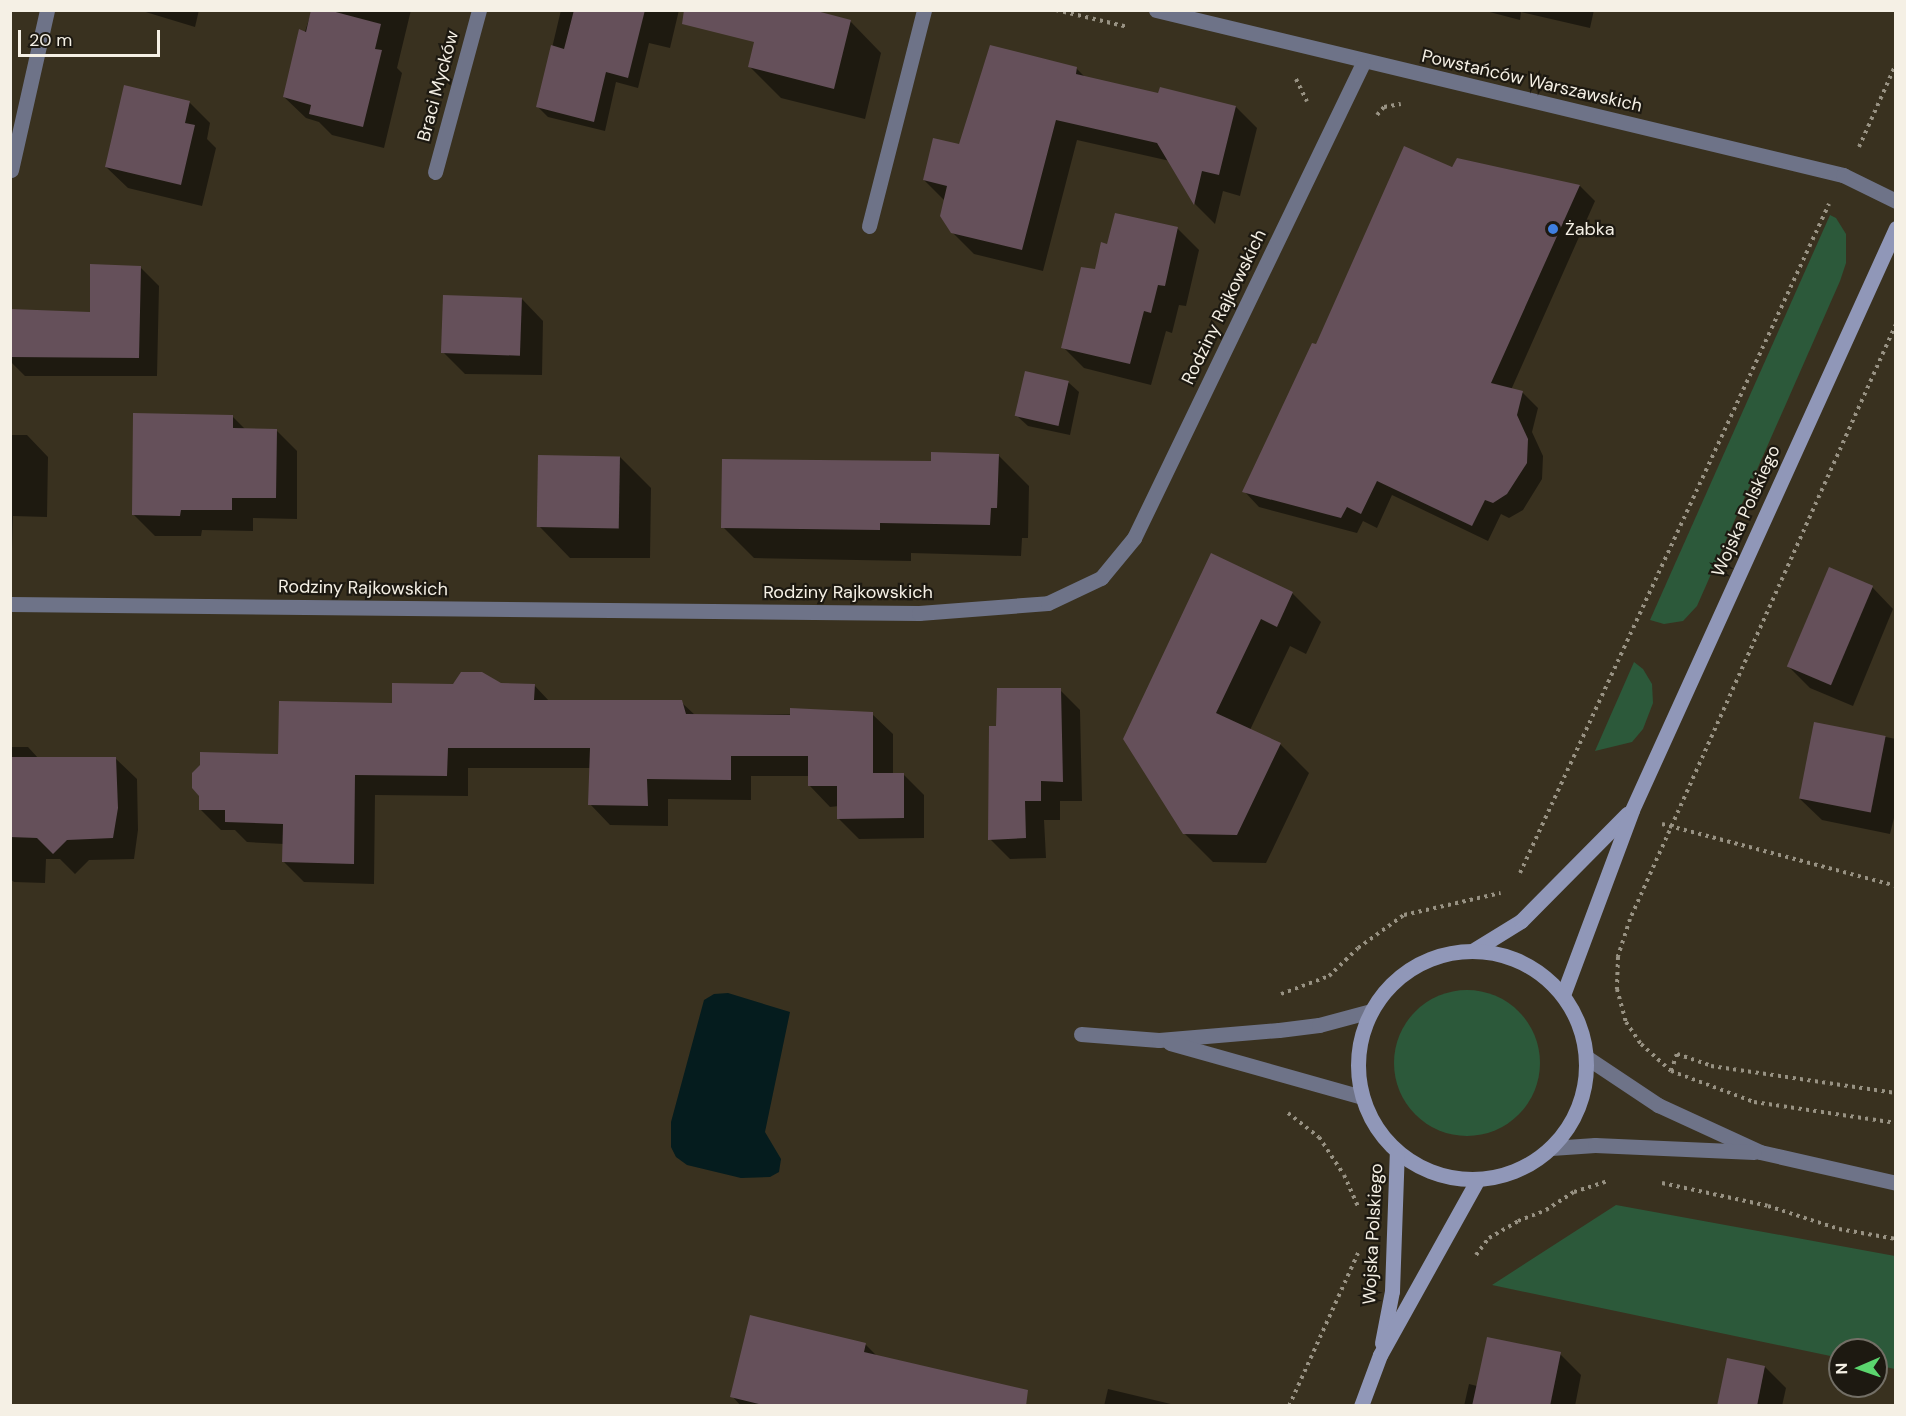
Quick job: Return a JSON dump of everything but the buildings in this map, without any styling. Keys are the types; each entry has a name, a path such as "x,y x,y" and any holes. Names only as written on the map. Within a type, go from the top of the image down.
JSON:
{"main road":[{"name":"Wojska Polskiego","path":"1563,995 1632,810 1896,228"},
{"name":"Wojska Polskiego","path":"1474,950 1521,921 1632,810"},
{"path":"1474,950 1507,956 1538,971 1563,995 1578,1025 1586,1057 1584,1091 1571,1122 1551,1148 1529,1164 1505,1175 1478,1179 1448,1177 1421,1167 1397,1151 1382,1136 1362,1098 1358,1068 1361,1039 1371,1011 1389,986 1414,966 1443,954 1474,950"},
{"name":"Wojska Polskiego","path":"1380,1355 1395,1247 1397,1151"},
{"name":"Wojska Polskiego","path":"1361,1406 1380,1355 1478,1179"}],"street":[{"path":"10,170 47,10"},
{"name":"Braci Mycków","path":"435,172 479,10"},
{"path":"869,226 924,10"},
{"name":"Powstańców Warszawskich","path":"1156,10 1363,63 1844,175 1896,201"},
{"name":"Rodziny Rajkowskich","path":"10,604 919,613 1048,603 1101,578 1134,538 1363,63"},
{"path":"1081,1034 1159,1040 1319,1025 1371,1011"},
{"path":"1159,1040 1362,1098"},
{"path":"1586,1057 1658,1105 1760,1152"},
{"path":"1551,1148 1646,1148 1760,1152 1896,1183"}],"path":[{"path":"1056,10 1136,29"},
{"path":"1519,875 1896,64"},
{"path":"1291,74 1299,82 1308,110"},
{"path":"1369,124 1384,107 1405,104"},
{"path":"1819,201 1828,207"},
{"path":"1896,324 1625,933 1618,957 1617,989 1626,1022 1641,1044 1671,1071 1754,1102 1896,1123"},
{"path":"1632,810 1671,829 1896,886"},
{"path":"1279,1030 1277,995 1329,976 1392,921 1502,892 1510,884"},
{"path":"1658,1105 1677,1054 1711,1066 1896,1093"},
{"path":"1276,1073 1270,1104 1290,1113 1318,1137 1344,1175 1361,1217"},
{"path":"1635,1178 1646,1148"},
{"path":"1435,1258 1464,1270 1490,1238 1518,1221 1599,1182 1635,1178 1896,1239"},
{"path":"1289,1406 1364,1240 1395,1247"}],"green space":[{"path":"1830,215 1836,218 1846,234 1846,263 1840,281 1697,606 1683,621 1664,624 1650,620"},
{"path":"1634,662 1643,669 1652,684 1653,703 1643,729 1632,742 1595,751"},
{"path":"1467,990 1495,995 1519,1011 1535,1035 1540,1063 1535,1091 1519,1115 1495,1131 1467,1136 1439,1131 1415,1115 1399,1091 1394,1063 1399,1035 1415,1011 1439,995"},
{"path":"1616,1205 1895,1256 1895,1369 1888,1368 1888,1338 1828,1338 1828,1355 1492,1285"}],"water":[{"path":"728,993 790,1012 765,1132 781,1159 779,1172 770,1177 741,1178 687,1165 676,1157 671,1147 671,1122 704,1000 714,994"}],"place":[{"name":"Żabka","path":"1553,229"}]}
